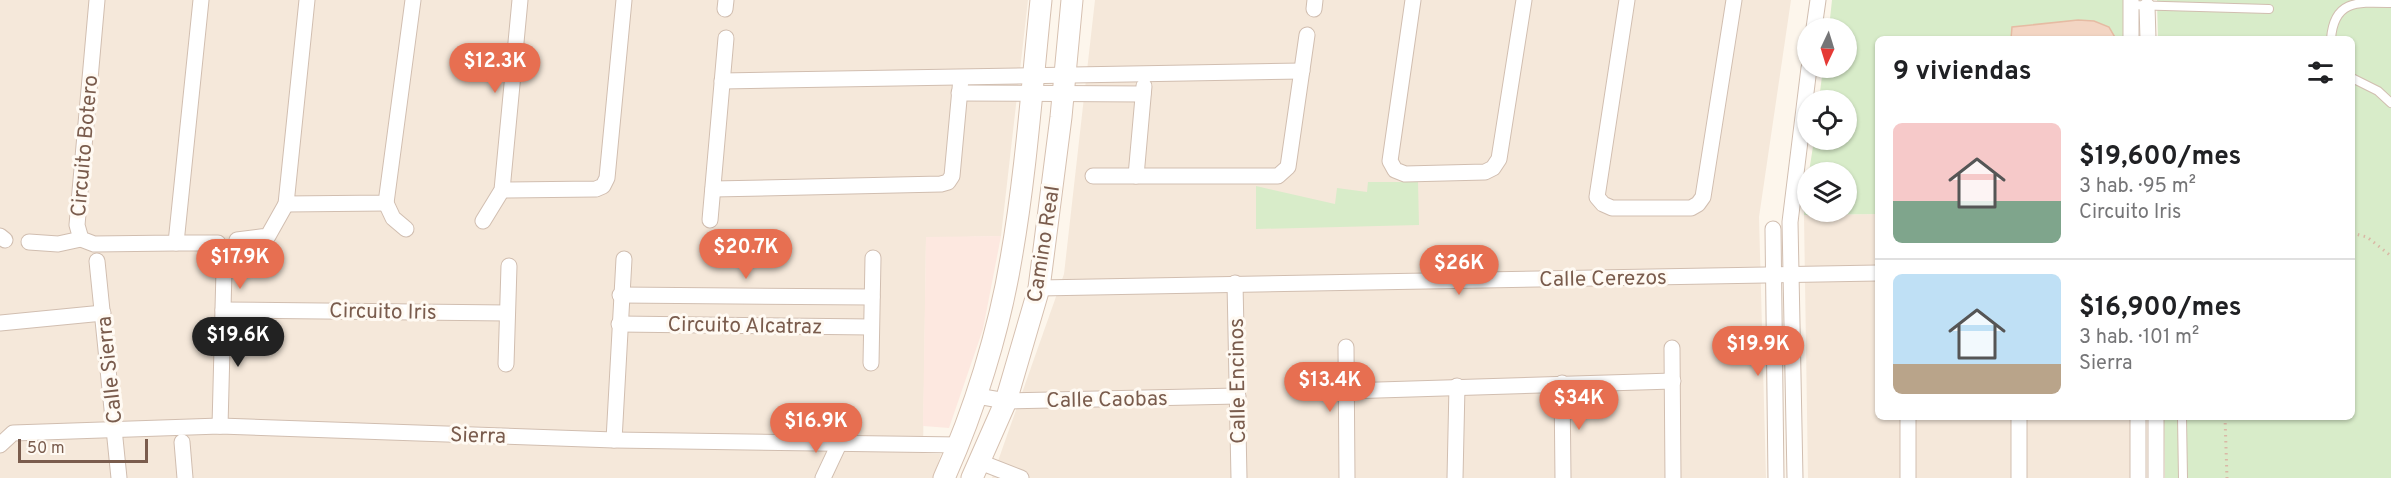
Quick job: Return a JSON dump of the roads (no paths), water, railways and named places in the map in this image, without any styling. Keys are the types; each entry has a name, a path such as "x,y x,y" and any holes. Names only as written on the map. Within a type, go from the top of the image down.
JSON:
{"street":[{"name":"Circuito Botero","path":"97,0 77,225 81,238 93,244 218,243"},
{"path":"176,243 201,0"},
{"path":"237,240 268,236 286,204 307,0"},
{"path":"406,229 393,218 386,203 413,0"},
{"path":"483,221 502,190 520,0"},
{"path":"502,190 596,189 603,186 607,178 624,0"},
{"name":"Camino Real","path":"944,478 960,445 977,396 1011,259 1041,0"},
{"name":"Camino Real","path":"976,470 1006,401 1039,288 1072,0"},
{"path":"1413,0 1390,161 1395,170 1405,174 1485,172 1493,168 1499,159 1524,0"},
{"path":"1627,0 1597,197 1603,204 1612,208 1691,208 1703,197 1734,0"},
{"path":"1815,18 1818,0"},
{"path":"2131,3 2131,36"},
{"path":"2147,6 2148,36"},
{"path":"1093,176 1278,176 1285,173 1288,167 1307,35"},
{"path":"710,220 726,38"},
{"path":"1064,85 1145,74 1302,71"},
{"path":"1136,176 1145,74"},
{"path":"1795,478 1790,222 1808,78"},
{"path":"722,81 960,86 1064,85 1143,94"},
{"path":"713,189 948,182 952,176 960,86"},
{"path":"286,204 386,203"},
{"path":"1773,229 1776,478"},
{"path":"30,242 58,244 81,238"},
{"path":"871,363 873,258"},
{"path":"614,440 620,295 624,259"},
{"name":"Calle Sierra","path":"97,261 116,427 119,478"},
{"path":"506,364 509,266"},
{"path":"220,426 224,270"},
{"name":"Calle Cerezos","path":"1039,288 1875,273"},
{"name":"Calle Encinos","path":"1235,283 1239,478"},
{"name":"Circuito Alcatraz","path":"620,295 872,297"},
{"name":"Circuito Iris","path":"223,310 507,313"},
{"path":"0,323 103,313"},
{"name":"Circuito Alcatraz","path":"619,324 871,327"},
{"path":"1346,347 1347,478"},
{"path":"1672,348 1673,478"},
{"path":"1346,391 1673,381"},
{"path":"1562,383 1563,478"},
{"path":"1455,478 1456,386"},
{"name":"Calle Caobas","path":"977,396 1006,401 1238,396"},
{"path":"1908,420 1908,478"},
{"path":"2019,420 2019,478"},
{"path":"2138,420 2138,478"},
{"path":"2156,420 2156,478"},
{"name":"Sierra","path":"0,444 13,433 116,427 220,426 614,440 960,445"},
{"path":"182,442 185,478"},
{"path":"823,478 839,444"},
{"path":"976,470 1021,478"}],"lane":[{"path":"2331,36 2332,24 2339,10 2355,2 2391,3"},
{"path":"2131,3 2147,6 2269,9"},
{"path":"2355,79 2378,90 2391,103"},
{"path":"2182,420 2183,478"}]}
